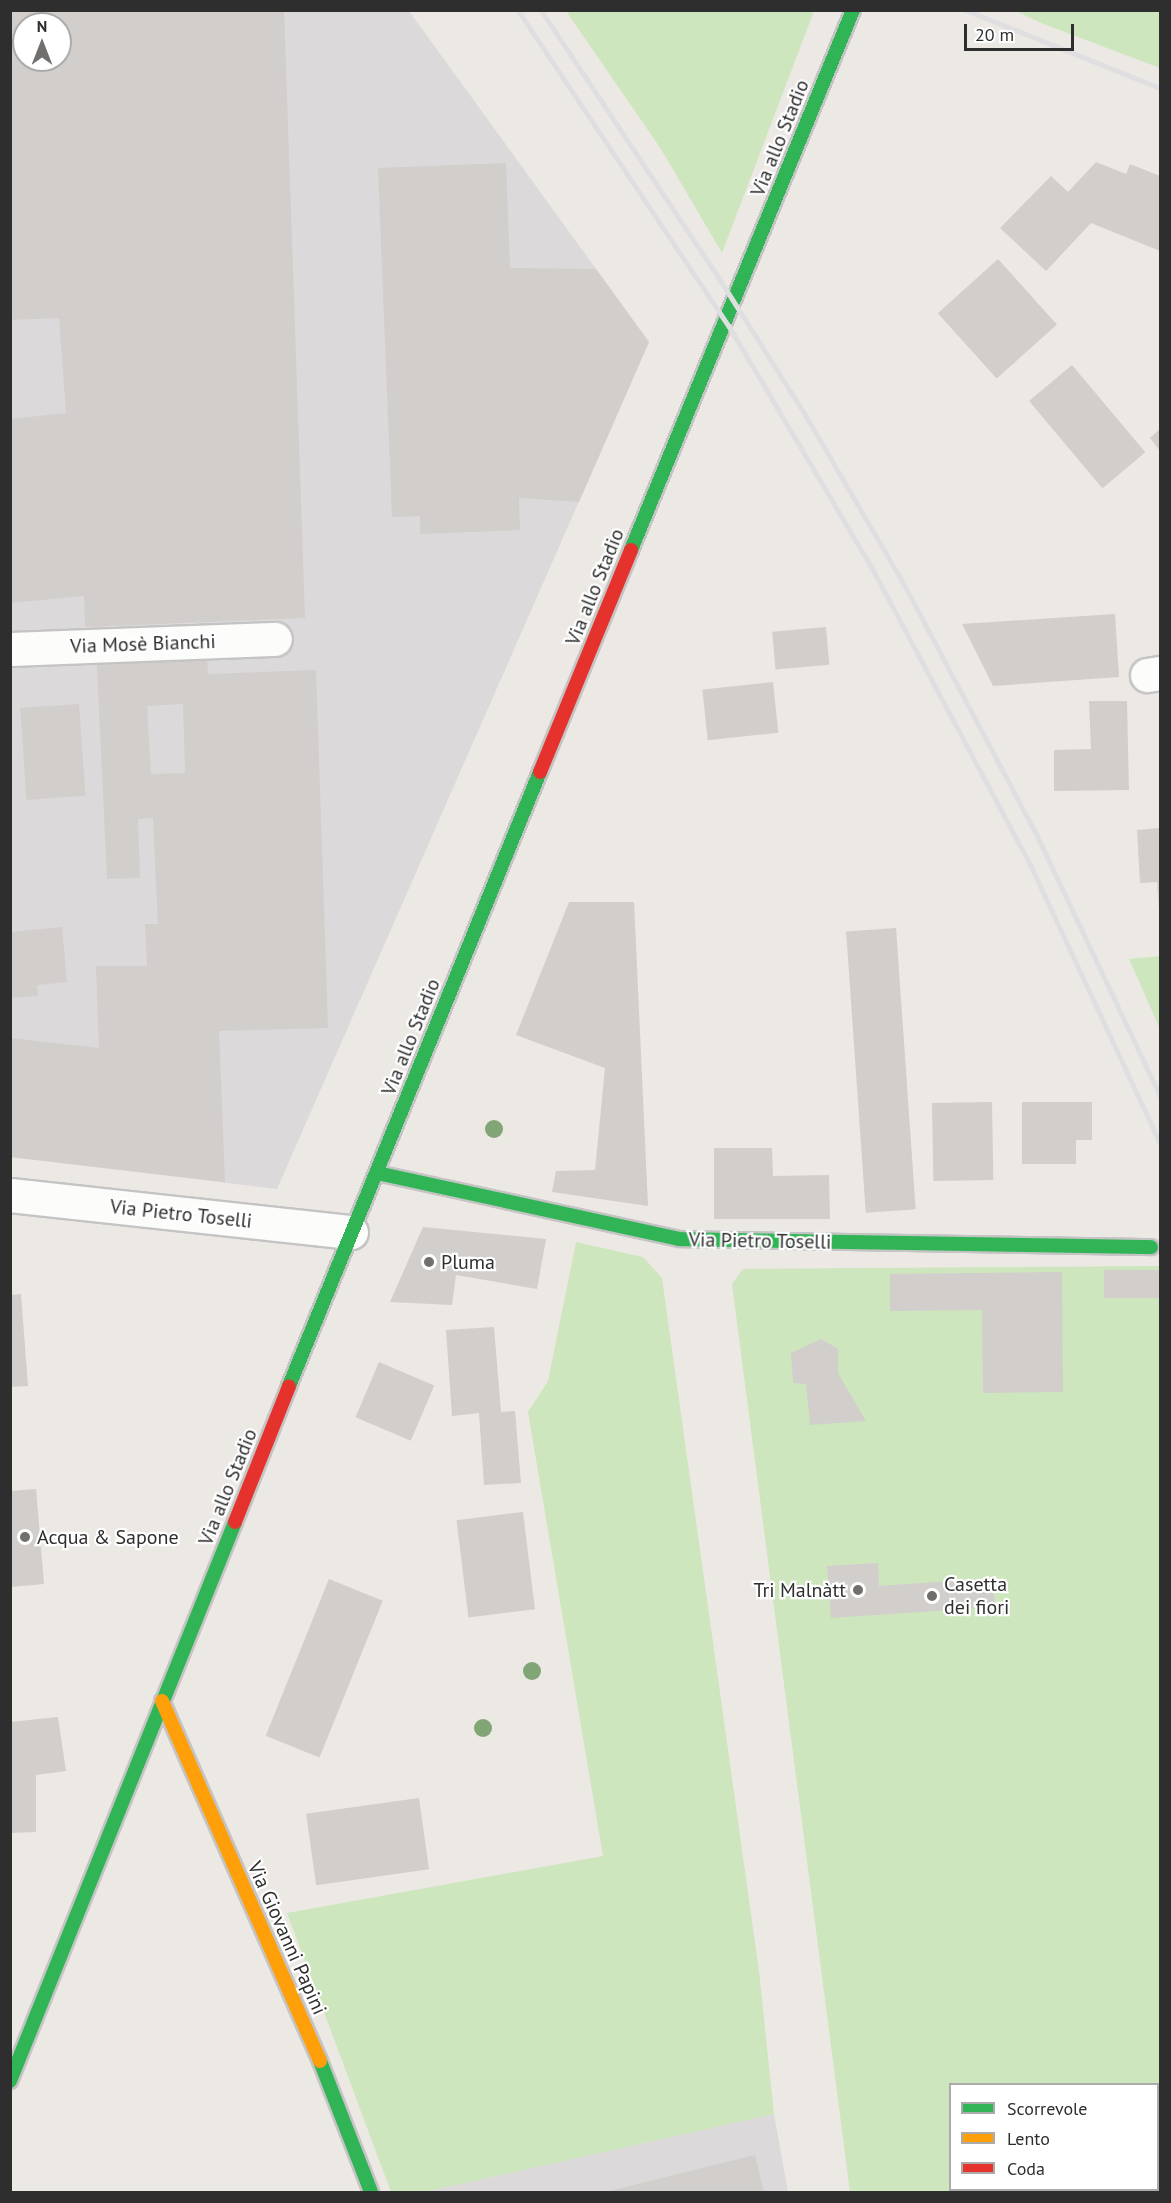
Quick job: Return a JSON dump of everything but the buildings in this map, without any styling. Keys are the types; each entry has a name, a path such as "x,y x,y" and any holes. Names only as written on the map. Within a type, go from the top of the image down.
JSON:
{"main road":[{"name":"Via allo Stadio","path":"10,2081 351,1232 853,10"},
{"name":"Via Pietro Toselli","path":"377,1173 679,1239 1150,1247"},
{"name":"Via Giovanni Papini","path":"162,1701 326,2075 371,2193"}],"street":[{"name":"Via Mosè Bianchi","path":"10,649 275,639"},
{"name":"Via Pietro Toselli","path":"10,1195 351,1232"}],"shaded area":[{"path":"11,11 409,11 649,342 277,1189 11,1157"},
{"path":"774,2114 788,2192 425,2192"}],"green space":[{"path":"566,11 814,11 722,253 661,149"},
{"path":"1016,11 1160,11 1160,68 1041,23"},
{"path":"1160,956 1160,1029 1129,959"},
{"path":"576,1242 643,1257 662,1278 759,1971 774,2114 425,2192 391,2192 287,1913 603,1856 528,1412 548,1381"},
{"path":"1160,1266 1160,2192 850,2192 732,1284 743,1269"}],"railway":[{"path":"518,10 729,326 871,566 1032,868 1160,1143"},
{"path":"541,10 714,270 805,414 904,584 1037,835 1160,1095"},
{"path":"966,10 1160,88"}],"traffic: fast":[{"path":"631,550 853,10"},
{"path":"289,1386 540,772"},
{"path":"377,1173 679,1239 1151,1247"},
{"path":"10,2081 235,1522"},
{"path":"320,2061 371,2192"}],"traffic: slow":[{"path":"162,1701 320,2061"}],"traffic: jam":[{"path":"540,772 631,550"},
{"path":"235,1522 289,1386"}],"place":[{"name":"Pluma","path":"429,1262"},
{"name":"Acqua & Sapone","path":"25,1537"},
{"name":"Tri Malnàtt","path":"858,1590"},
{"name":"Casetta dei fiori","path":"932,1596"}]}
